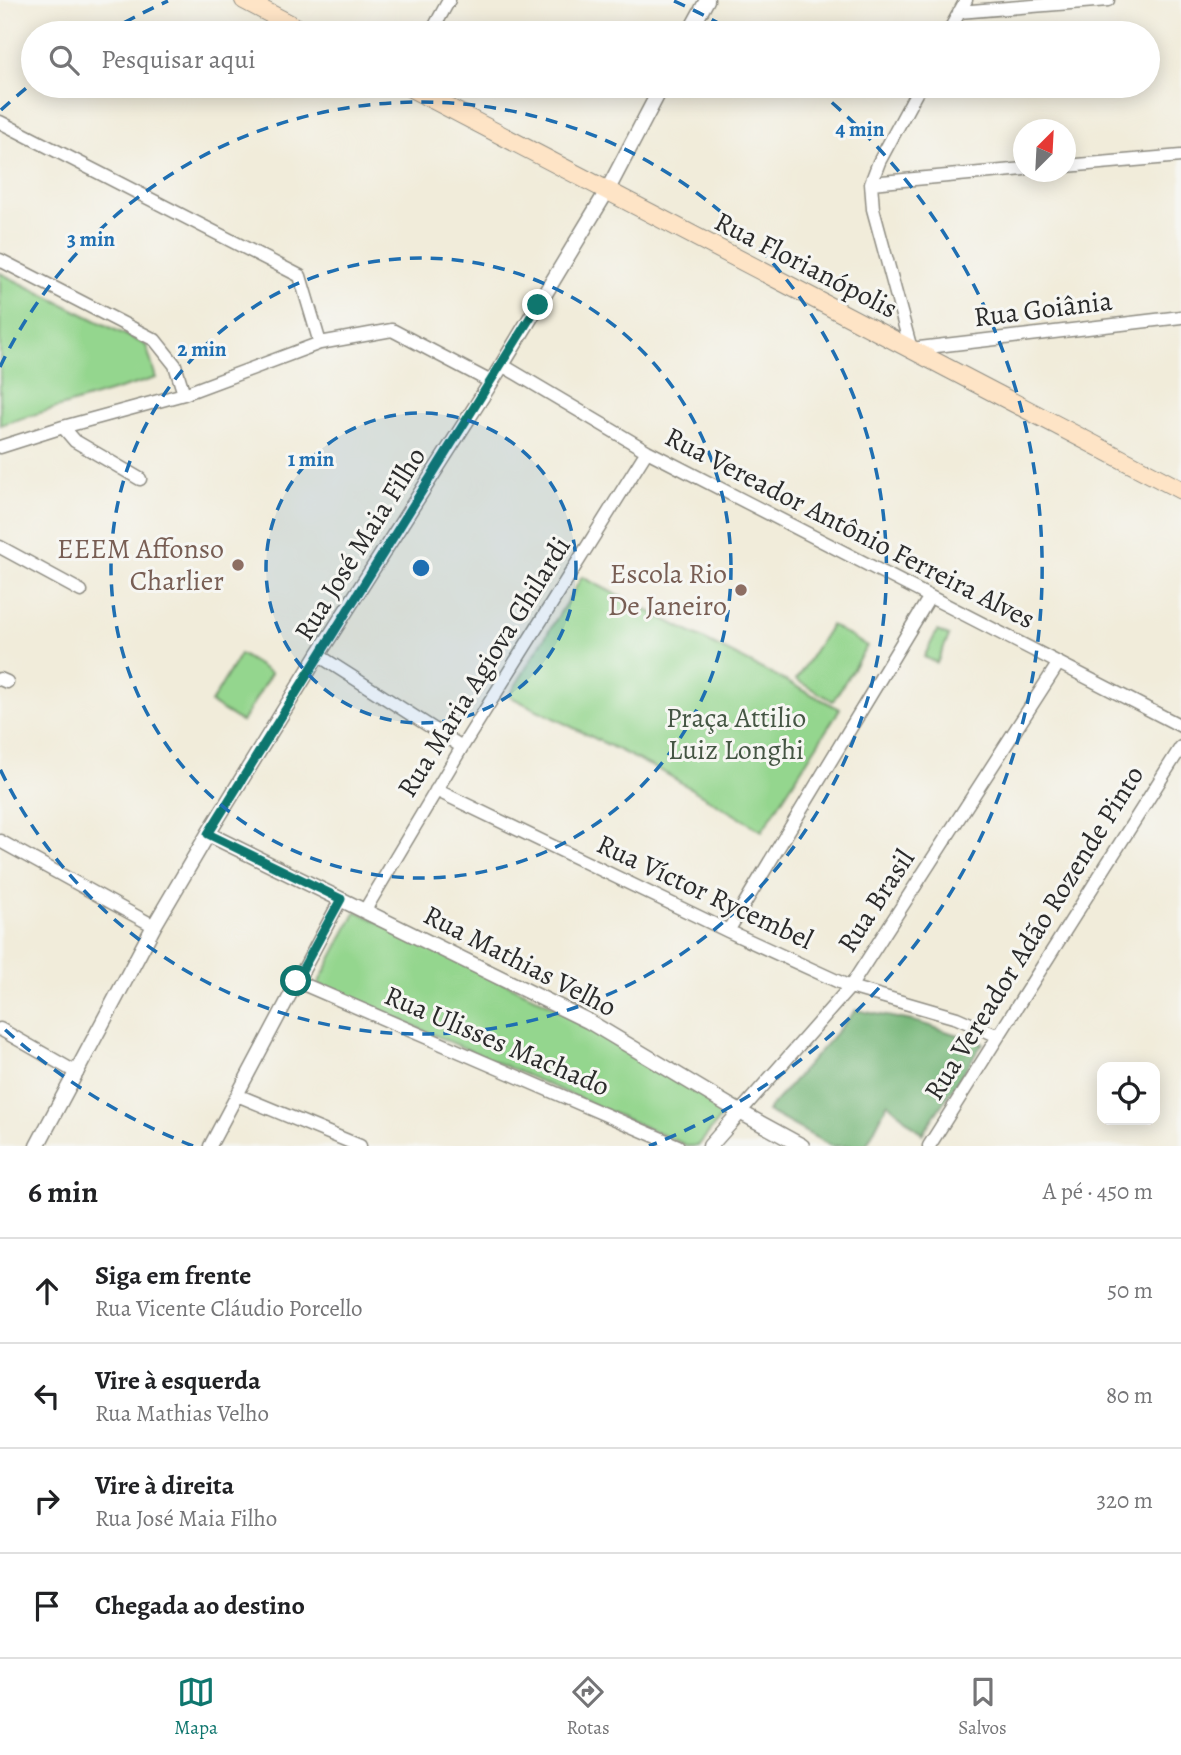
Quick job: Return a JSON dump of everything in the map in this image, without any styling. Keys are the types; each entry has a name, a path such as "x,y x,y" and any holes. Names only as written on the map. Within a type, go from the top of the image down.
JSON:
{"main road":[{"path":"244,0 284,21"},
{"name":"Rua Florianópolis","path":"430,98 1181,490"}],"street":[{"path":"438,21 449,0"},
{"path":"696,21 707,0"},
{"path":"954,21 966,0"},
{"path":"959,12 1108,0"},
{"name":"Rua José Maia Filho","path":"37,1146 154,926 208,834 502,365 607,191 656,98"},
{"path":"911,349 873,209 871,183 879,162 914,98"},
{"path":"0,122 300,275 320,343"},
{"path":"1076,165 1181,156"},
{"path":"871,183 1013,170"},
{"path":"0,260 155,340 175,365 184,394"},
{"name":"Rua Goiânia","path":"911,349 1181,317"},
{"path":"0,447 184,394 320,343 392,330 491,382"},
{"name":"Rua Vereador Antônio Ferreira Alves","path":"502,365 647,451 1181,726"},
{"path":"63,427 75,441 140,479"},
{"name":"Rua Maria Agiova Ghilardi","path":"365,910 462,747 647,451"},
{"path":"0,547 81,591"},
{"path":"728,931 929,598"},
{"path":"318,655 462,747"},
{"name":"Rua Brasil","path":"710,1146 850,987 1058,664"},
{"name":"Rua Vereador Adão Rozende Pinto","path":"929,1146 1181,747"},
{"name":"Rua Víctor Rycembel","path":"436,790 850,987 957,1018 998,1036"},
{"name":"Rua Mathias Velho","path":"208,834 588,1021 802,1146"},
{"path":"0,841 154,926"},
{"path":"211,1146 341,899"},
{"name":"Rua Ulisses Machado","path":"296,981 678,1146"},
{"path":"0,1030 77,1073"},
{"path":"237,1095 360,1146"}],"green space":[{"path":"0,273 146,345 156,378 0,425"},
{"name":"Praça Attilio Luiz Longhi","path":"582,577 840,709 762,831 663,772 509,696"},
{"path":"831,625 867,646 833,701 796,680"},
{"path":"937,631 949,636 937,663 924,657"},
{"path":"240,654 271,673 242,722 211,703"},
{"path":"356,911 586,1022 730,1106 698,1146 688,1146 318,984"},
{"path":"856,1010 917,1022 983,1043 922,1134 888,1103 866,1146 831,1146 767,1111"}],"place":[{"name":"EEEM Affonso Charlier","path":"238,565"},
{"name":"Escola Rio De Janeiro","path":"741,590"}],"route":[{"path":"296,981 341,899 208,834 538,305"}]}
